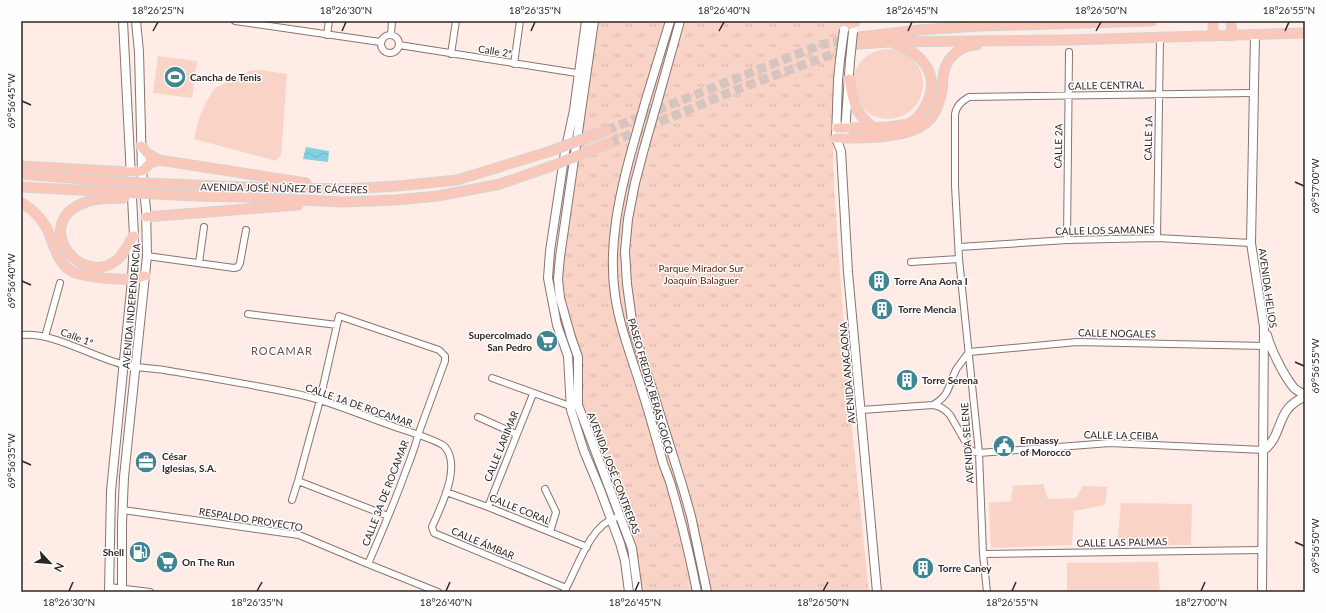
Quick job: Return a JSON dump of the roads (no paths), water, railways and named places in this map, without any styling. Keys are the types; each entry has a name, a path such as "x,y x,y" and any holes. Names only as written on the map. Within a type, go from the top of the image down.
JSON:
{"main road":[{"name":"AVENIDA INDEPENDENCIA","path":"109,589 111,491 132,280 134,236 123,21"},
{"name":"AVENIDA INDEPENDENCIA","path":"122,590 123,510 127,453 147,256 141,146 139,52 136,21"},
{"path":"583,74 586,21"},
{"path":"583,74 594,21"},
{"name":"PASEO FREDDY BERAS GOICO","path":"670,21 645,103 621,191 613,251 615,295 623,332 654,428 663,465 672,487 697,592"},
{"name":"PASEO FREDDY BERAS GOICO","path":"680,21 635,183 628,219 625,251 627,284 633,328 691,516 707,592"},
{"path":"851,32 855,21"},
{"path":"1140,21 1141,39"},
{"path":"851,32 911,31 980,26 1152,21"},
{"path":"1213,21 1213,36"},
{"path":"1231,21 1232,36"},
{"path":"841,128 875,129 909,123 922,114 928,101 932,86 930,74 924,62 915,53 888,42 851,32"},
{"name":"AVENIDA ANACAONA","path":"841,128 838,80 840,60 851,32"},
{"name":"AVENIDA ANACAONA","path":"851,32 849,79 840,138 848,272 877,592"},
{"path":"888,42 1141,39 1305,33"},
{"name":"AVENIDA HELIOS","path":"1255,35 1251,243 1264,327 1262,592"},
{"path":"840,138 900,135 923,126 931,119 936,110 942,90 943,74 946,66 957,52 971,46 998,46 1024,40"},
{"name":"AVENIDA JOSÉ CONTRERAS","path":"583,74 576,148 560,258 558,279 560,298 570,337 578,357 578,405 632,548 638,592"},
{"name":"AVENIDA JOSÉ CONTRERAS","path":"583,74 565,152 550,251 548,278 557,325 568,356 570,371 570,406 584,451 611,519 622,552 629,592"},
{"path":"849,79 857,111 862,118 875,129"},
{"path":"127,85 140,84"},
{"name":"AVENIDA JOSÉ NÚÑEZ DE CÁCERES","path":"21,174 121,182 347,190 457,180 551,151 606,130"},
{"name":"AVENIDA JOSÉ NÚÑEZ DE CÁCERES","path":"21,187 343,202 396,200 438,196 500,184 552,166 610,143"},
{"path":"141,146 147,153 159,160 347,190"},
{"path":"21,166 131,172 142,171 150,163 159,160"},
{"path":"134,236 121,255 114,262 104,267 87,266 73,258 62,242 61,234 65,217 71,209 86,201 98,198 194,196"},
{"path":"146,217 343,202"},
{"path":"21,203 32,212 48,230 53,247 60,260 71,271 86,276 132,280 145,276"},
{"path":"1264,327 1273,352 1285,374 1295,389 1305,396"},
{"path":"1264,450 1268,447 1274,437 1290,405 1296,400 1305,396"},
{"path":"116,451 127,453"}],"street":[{"path":"235,21 264,23 327,35 380,42"},
{"path":"327,35 329,21"},
{"path":"391,35 392,21"},
{"path":"451,54 456,21"},
{"path":"514,64 520,21"},
{"path":"387,35 391,35 396,37 399,45 396,52 388,54 382,50 380,42 382,38 387,35"},
{"name":"CALLE 1A","path":"1157,238 1160,38"},
{"name":"Calle 2ª","path":"399,45 583,74"},
{"name":"CALLE 2A","path":"1067,240 1069,52"},
{"name":"CALLE CENTRAL","path":"960,102 969,97 1253,93"},
{"name":"AVENIDA SELENE","path":"960,102 955,114 955,186 959,259 979,453 983,554 987,592"},
{"path":"199,263 204,227"},
{"path":"147,256 234,268 240,264 246,230"},
{"name":"CALLE LOS SAMANES","path":"959,247 1067,240 1157,238 1251,243"},
{"path":"911,262 959,259"},
{"path":"45,337 60,283"},
{"path":"248,314 337,325 320,400 292,500"},
{"name":"CALLE 3A DE ROCAMAR","path":"337,325 339,316 439,350 445,356 445,361 408,463 368,564"},
{"name":"Calle 1ª","path":"21,335 30,334 45,337 124,365"},
{"name":"CALLE NOGALES","path":"969,352 1077,342 1264,346"},
{"path":"932,405 941,400 946,394 957,369 969,352"},
{"name":"CALLE 1A DE ROCAMAR","path":"124,365 293,393 320,400 444,445 449,452 451,473 446,492"},
{"path":"492,378 533,394 570,406"},
{"name":"CALLE LARIMAR","path":"488,507 533,394"},
{"path":"861,410 932,405 939,406 947,411 969,448 972,451 979,453"},
{"path":"478,417 516,434"},
{"name":"CALLE LA CEIBA","path":"979,453 1110,443 1264,450"},
{"path":"298,482 388,516"},
{"path":"545,489 556,512 550,532"},
{"name":"CALLE CORAL","path":"446,492 488,507 586,547"},
{"name":"CALLE ÁMBAR","path":"446,492 432,527 434,533 565,590"},
{"name":"RESPALDO PROYECTO","path":"123,510 299,535 438,592"},
{"path":"565,590 595,532 611,519 620,516"},
{"name":"CALLE LAS PALMAS","path":"983,554 1262,550"},
{"path":"109,589 150,592"}],"water":[{"path":"306,147 329,151 328,162 303,159"}],"tunnel":[{"path":"607,130 820,45 859,37"},
{"path":"610,143 735,90 860,44"}],"place":[{"name":"Cancha de Tenis","path":"175,77"},
{"name":"Torre Ana Aona I","path":"879,281"},
{"name":"Torre Mencia","path":"882,309"},
{"name":"Supercolmado San Pedro","path":"547,341"},
{"name":"Torre Serena","path":"907,380"},
{"name":"Embassy of Morocco","path":"1004,446"},
{"name":"César Iglesias, S.A.","path":"146,462"},
{"name":"Shell","path":"140,552"},
{"name":"On The Run","path":"167,562"},
{"name":"Torre Caney","path":"923,568"}],"district":[{"name":"ROCAMAR","path":"282,351"}],"park label":[{"name":"Parque Mirador Sur Joaquín Balaguer","path":"701,274"}]}
